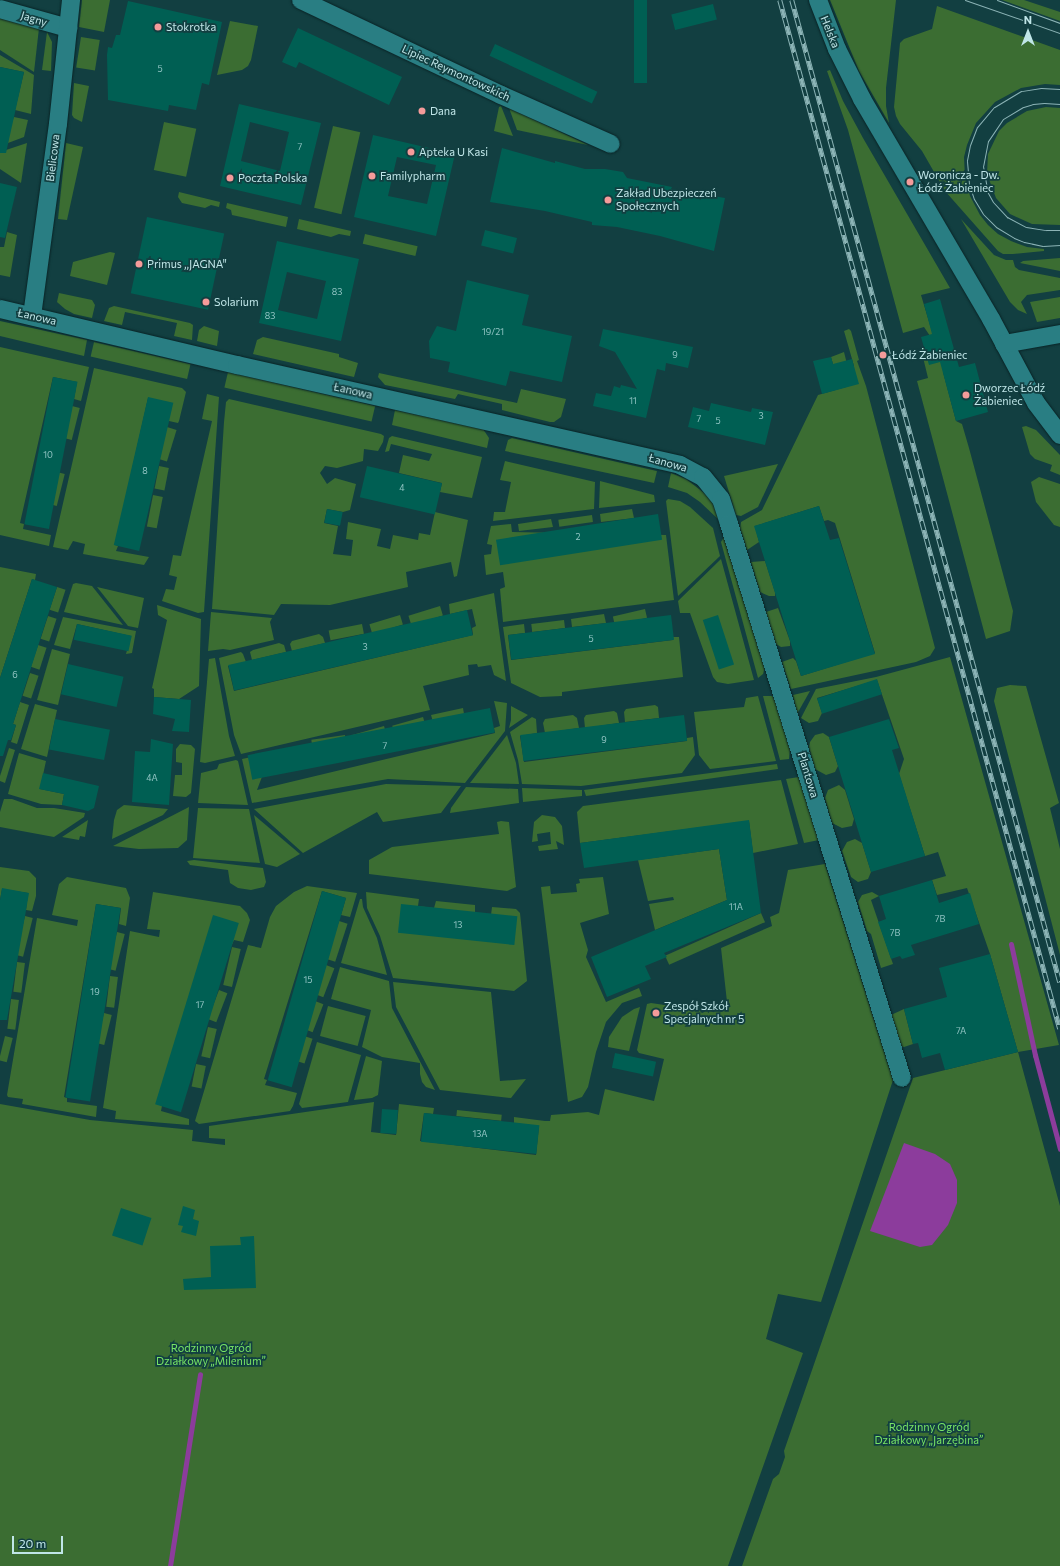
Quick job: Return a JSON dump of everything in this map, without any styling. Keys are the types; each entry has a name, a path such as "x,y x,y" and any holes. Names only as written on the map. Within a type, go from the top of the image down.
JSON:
{"street":[{"name":"Bielicowa","path":"32,316 58,124 71,0"},
{"name":"Lipiec Reymontowskich","path":"301,0 501,95 611,144"},
{"name":"Helska","path":"818,0 843,63 862,99 1004,344 1039,408 1060,436"},
{"name":"Jagny","path":"0,9 68,28"},
{"name":"Łanowa","path":"0,309 237,365 680,465 703,477"},
{"path":"1004,344 1060,334"},
{"name":"Plantowa","path":"703,477 720,499 729,524 902,1078"}],"green space":[{"path":"82,0 110,0 104,32 79,27"},
{"path":"830,0 896,0 886,88 886,106 889,123 859,71"},
{"path":"1002,0 1024,0 1060,12 1060,21"},
{"path":"937,6 1060,50 1060,85 1045,84 1021,88 995,102 976,123 964,157 965,177 970,196 980,215 988,225 998,234 1011,241 1027,247 1044,249 1044,251 1003,254 998,251 945,191 922,151 900,124 896,116 894,107 900,43 904,39 932,29"},
{"path":"0,15 39,28 34,72 0,50"},
{"path":"230,21 258,26 251,60 248,66 242,70 217,75"},
{"path":"47,32 52,42 51,71 42,70"},
{"path":"81,37 100,40 95,71 76,68"},
{"path":"0,55 34,75 31,114 15,110 24,72 0,67"},
{"path":"830,70 843,101 863,138 950,288 921,295 933,335 930,336 924,327 903,333 848,130 827,71"},
{"path":"74,83 89,86 82,122 74,118 72,115"},
{"path":"501,106 513,136 494,131 499,107"},
{"path":"1046,107 1060,108 1060,225 1032,224 1010,214 996,198 987,174 988,154 999,131 1007,123 1027,111"},
{"path":"509,108 588,145 517,130"},
{"path":"14,117 28,120 24,137 0,146"},
{"path":"164,122 196,129 186,177 154,170"},
{"path":"333,126 360,132 341,214 314,208"},
{"path":"27,143 21,183 0,169 0,152"},
{"path":"66,143 83,147 67,220 58,219"},
{"path":"179,192 220,202 219,207 211,205 205,208 182,203 178,197"},
{"path":"227,203 288,217 286,227 232,215 231,210 226,208"},
{"path":"299,219 351,231 350,236 339,234 331,237 297,229"},
{"path":"961,219 994,255 1006,260 1013,260 1015,267 1019,270 1060,278 1060,290 1027,295 1021,302 1027,314 1018,310 1010,302"},
{"path":"7,232 17,235 10,277 0,275 0,247 4,247"},
{"path":"365,234 418,246 415,256 363,244"},
{"path":"110,252 115,253 107,285 70,276 73,262"},
{"path":"1060,258 1060,271 1020,263 1023,261"},
{"path":"59,293 92,300 95,305 92,318 74,314 65,309 57,302"},
{"path":"1060,297 1060,318 1037,322 1030,302"},
{"path":"114,306 190,323 193,325 192,340 174,336 177,323 125,312 122,325 104,321 109,308"},
{"path":"0,321 87,340 84,356 0,336"},
{"path":"204,326 219,331 217,346 197,341 199,330"},
{"path":"849,329 851,331 859,360 857,361 866,386 935,648 930,656 916,662 791,689 782,662 793,658 796,661 801,676 875,653 835,523 828,520 824,521 819,506 755,526 759,542 747,550 740,528 741,522 762,510 818,395 846,387 835,371 831,357 844,352 848,368 854,366 844,331"},
{"path":"263,337 339,354 339,357 358,363 354,377 253,354 257,340"},
{"path":"94,342 190,364 187,379 91,357"},
{"path":"0,347 89,367 81,401 74,399 77,382 53,377 20,523 24,524 23,529 51,535 49,546 0,535"},
{"path":"925,348 948,359 943,372 956,421 962,424 1013,611 1010,631 986,639 917,381 928,378 921,349"},
{"path":"94,368 182,388 186,392 178,423 169,421 148,398 115,545 118,546 116,551 149,557 144,565 83,554 85,544 73,541 68,550 53,547"},
{"path":"228,372 375,406 372,422 224,388"},
{"path":"379,373 517,403 521,389 566,399 561,417 554,422 550,422 502,410 502,404 458,394 455,399 385,385 378,377"},
{"path":"207,394 219,397 204,612 198,613 162,601 166,589 174,590 177,577 169,575 173,555 181,556 212,421 202,419"},
{"path":"229,399 381,434 384,436 383,442 378,451 364,449 363,461 337,468 325,466 320,473 327,484 335,478 356,484 350,510 343,512 327,509 324,523 338,526 333,554 351,556 353,540 346,539 348,522 381,529 377,546 390,549 393,535 418,540 419,533 430,535 435,512 468,520 457,576 454,577 451,562 406,572 408,587 330,605 281,604 274,615 212,609 224,422 226,402"},
{"path":"72,406 80,408 72,440 64,438"},
{"path":"395,410 483,429 489,438 487,448 392,425"},
{"path":"1026,426 1036,430 1060,455 1060,475 1050,471 1052,465 1035,459 1030,454 1022,427"},
{"path":"167,427 177,430 167,461 157,459"},
{"path":"392,436 482,457 472,498 440,492 442,483 399,473 403,455 429,461 432,454 391,444 389,451 385,452 389,438"},
{"path":"512,438 657,471 654,483 505,451 508,440"},
{"path":"505,461 595,482 594,509 493,521 494,512 505,512 511,482 500,480"},
{"path":"778,464 758,507 741,516 736,515 724,476"},
{"path":"159,466 169,468 164,490 155,489"},
{"path":"57,472 65,474 57,506 49,504"},
{"path":"671,473 686,479 712,499 719,520 700,502 687,493 668,487"},
{"path":"1039,477 1060,484 1060,527 1054,525 1036,502 1031,482"},
{"path":"600,481 654,495 655,502 599,508"},
{"path":"153,495 163,497 157,528 147,526"},
{"path":"668,499 680,501 690,507 713,528 720,556 678,596 666,501"},
{"path":"632,509 634,518 601,522 600,514"},
{"path":"592,515 593,522 559,527 558,520"},
{"path":"551,519 553,527 519,531 518,524"},
{"path":"511,524 512,532 666,535 674,600 503,622 500,589 505,587 503,572 486,575 484,555 491,554 492,545 487,544 491,526"},
{"path":"724,537 765,667 763,674 758,678 721,542"},
{"path":"721,559 754,680 728,684 717,682 713,677 690,613 680,613 678,601"},
{"path":"765,561 775,596 769,596 760,592 751,562"},
{"path":"0,567 36,574 35,580 32,579 0,678"},
{"path":"76,583 92,586 123,625 64,612 73,584"},
{"path":"57,587 66,590 58,613 50,610"},
{"path":"97,587 144,598 138,628 128,626"},
{"path":"494,593 506,681 494,675 491,665 478,667 477,664 468,665 469,675 423,686 430,710 241,754 234,735 219,658 241,652 243,654 246,662 228,666 234,691 473,635 472,628 476,626 472,609 450,614 449,604"},
{"path":"157,605 201,619 199,686 179,699 154,697 154,689 152,688 167,620 158,615"},
{"path":"440,606 443,616 411,625 408,616"},
{"path":"778,608 790,641 790,646 781,647 776,644 766,612"},
{"path":"645,609 647,618 615,625 613,616"},
{"path":"211,612 272,618 270,622 274,640 230,650 223,649 208,651"},
{"path":"604,614 606,623 572,627 571,619"},
{"path":"400,615 403,625 372,634 369,624"},
{"path":"48,616 57,619 49,642 41,639"},
{"path":"63,617 136,631 132,653 126,654 131,636 77,624 70,649 54,645"},
{"path":"564,620 565,628 532,632 531,624"},
{"path":"362,624 364,634 331,640 329,630"},
{"path":"524,624 525,633 508,635 511,660 673,640 673,637 679,637 683,677 562,692 562,696 540,697 511,683 503,627"},
{"path":"319,634 323,637 325,643 292,651 290,644 292,641"},
{"path":"279,643 284,645 286,652 252,660 250,652 253,650"},
{"path":"38,645 47,648 39,670 31,667"},
{"path":"52,649 70,654 58,705 37,700"},
{"path":"950,657 1059,1045 1018,1052 990,954 967,888 937,895 932,880 946,876 938,852 925,856 899,774 904,759 877,680 817,698 822,713 818,721 809,723 801,718 816,689 876,677"},
{"path":"215,658 229,736 235,756 205,763 200,762 209,659"},
{"path":"30,673 39,676 31,699 23,696"},
{"path":"1010,685 1026,686 1059,803 1050,808 1060,849 1060,955 994,701 997,688"},
{"path":"810,691 797,714 793,695"},
{"path":"758,696 776,761 710,769 699,755 694,712 744,707 746,698"},
{"path":"763,696 773,696 776,703 790,749 789,759 780,760"},
{"path":"494,701 507,703 505,731 465,783 388,779 252,803 242,759 266,754 268,761 257,790 495,733 494,728 500,726"},
{"path":"20,702 29,705 17,744 11,742 16,725 13,724"},
{"path":"35,704 57,710 47,757 21,749"},
{"path":"655,705 658,707 659,718 625,722 624,712 626,709"},
{"path":"511,706 528,715 509,728 511,720"},
{"path":"463,708 464,714 433,722 431,715"},
{"path":"614,711 617,713 619,723 585,728 584,718 586,715"},
{"path":"573,715 577,718 579,728 545,733 543,723 545,719"},
{"path":"423,717 425,724 394,733 392,726"},
{"path":"532,717 536,719 537,733 520,736 524,762 687,741 687,738 693,737 695,755 682,773 581,786 522,784 518,760 510,732"},
{"path":"384,726 386,733 354,742 352,735"},
{"path":"823,733 829,737 838,766 835,772 826,775 815,769 809,747 810,742 815,735"},
{"path":"345,735 346,742 312,747 311,740"},
{"path":"507,735 516,763 519,784 470,783"},
{"path":"180,744 191,745 195,749 191,793 186,797 173,796 175,775 182,775 182,763 176,762 176,749"},
{"path":"305,745 307,752 275,761 273,754"},
{"path":"9,748 15,750 5,783 0,781 0,776"},
{"path":"19,753 46,761 40,789 64,794 62,805 41,804 8,794"},
{"path":"236,760 238,761 248,805 198,803 201,773 217,769 219,764"},
{"path":"777,764 778,769 586,796 584,790"},
{"path":"799,777 819,840 804,843 786,779"},
{"path":"781,780 798,844 753,853 749,821 580,843 577,812 583,806"},
{"path":"386,784 461,786 441,813 383,822 377,812 303,853 254,809"},
{"path":"839,785 845,790 854,819 852,826 842,828 832,823 825,798 828,790"},
{"path":"466,787 518,789 519,803 450,813 451,808"},
{"path":"522,788 582,790 582,796 523,802"},
{"path":"4,799 12,799 37,808 54,808 85,813 84,817 54,837 0,827 0,812"},
{"path":"124,805 168,809 163,815 112,839 114,820 117,810"},
{"path":"189,807 187,840 178,848 139,849 113,846"},
{"path":"198,808 249,809 260,863 193,858"},
{"path":"254,815 300,854 277,867 265,864"},
{"path":"542,815 555,817 562,826 564,845 556,841 558,849 539,851 538,846 551,844 550,832 537,834 538,841 532,842 534,822"},
{"path":"88,820 85,837 80,836 79,840 62,837"},
{"path":"497,822 509,822 516,887 507,891 369,874 369,860 392,847 499,834"},
{"path":"855,839 862,843 871,872 868,879 858,882 851,877 842,851 847,842"},
{"path":"719,849 727,900 655,930 649,904 674,900 673,897 648,901 638,860"},
{"path":"194,860 263,868 266,882 264,887 251,890 238,888 230,883 228,870 190,865 187,861"},
{"name":"Rodzinny Ogród Działkowy „Milenium”","path":"825,864 893,1080 821,1302 778,1294 766,1339 803,1353 728,1566 0,1566 0,1104 90,1120 193,1130 192,1141 225,1145 225,1139 209,1138 209,1126 374,1102 371,1132 396,1135 399,1104 434,1108 433,1114 424,1113 420,1141 536,1155 539,1126 514,1123 514,1117 550,1121 551,1115 588,1112 599,1115 605,1089 654,1101 664,1059 639,1053 637,1050 647,1004 651,1003 699,1010 702,1013 727,1002 721,948 772,926 770,917 779,913 788,870"},
{"path":"0,867 29,871 36,878 36,896 32,911 26,910 28,893 2,889 0,900"},
{"path":"67,877 126,888 130,898 126,926 119,924 121,908 96,904 64,1097 67,1098 67,1102 97,1106 96,1117 22,1104 23,1099 8,1097 7,1095 37,918 77,926 78,920 52,915 59,884"},
{"path":"603,877 609,914 580,923 588,950 586,957 606,1002 639,988 642,996 622,1003 606,1022 596,1052 588,1087 582,1097 568,1102 541,887 550,886 551,894 577,892 576,884 580,883 579,879"},
{"path":"307,886 357,893 350,917 341,915 346,898 322,891 264,1079 267,1080 265,1085 297,1093 293,1106 290,1111 199,1124 195,1121 248,945 261,948 270,917 276,906 294,892"},
{"path":"153,892 240,906 247,913 250,920 243,942 234,940 162,1106 161,1111 189,1119 189,1125 115,1119 116,1111 103,1108 130,931 159,937 160,930 147,929"},
{"path":"366,892 419,899 418,906 491,915 492,907 516,909 520,913 527,981 514,991 393,978 380,936 367,908"},
{"path":"872,892 879,896 871,900 893,964 881,968 871,934 867,931 858,902 862,895"},
{"path":"360,899 362,899 363,907 377,938 387,975 341,963"},
{"path":"436,901 475,905 475,913 434,908"},
{"path":"761,913 765,922 669,965 665,956"},
{"path":"25,916 33,918 23,957 15,955"},
{"path":"339,921 348,924 335,962 327,959"},
{"path":"117,932 125,934 116,971 108,969"},
{"path":"232,947 241,949 232,987 223,985"},
{"path":"17,962 25,963 21,993 13,992"},
{"path":"326,965 334,968 323,997 315,994"},
{"path":"340,967 389,981 392,1008 435,1090 426,1087 422,1082 420,1063 382,1057 362,1047 371,1010 331,999"},
{"path":"110,976 118,977 114,1008 106,1007"},
{"path":"393,982 491,992 500,1081 526,1079 511,1098 440,1090 396,1007"},
{"path":"219,990 227,993 216,1022 208,1019"},
{"path":"11,999 19,1000 15,1030 7,1029"},
{"path":"315,1001 323,1004 313,1032 304,1029"},
{"path":"328,1006 366,1016 358,1046 320,1036"},
{"path":"640,1007 629,1051 608,1047 609,1037 622,1017"},
{"path":"904,1009 913,1044 904,1047 900,1046 891,1015"},
{"path":"104,1013 112,1015 104,1045 97,1043"},
{"path":"208,1027 217,1029 210,1058 201,1056"},
{"path":"5,1036 13,1038 7,1062 0,1061"},
{"path":"304,1036 313,1039 305,1064 296,1061"},
{"path":"317,1042 361,1055 348,1102 302,1108 299,1104"},
{"name":"Rodzinny Ogród Działkowy „Jarzębina”","path":"1018,1052 1060,1206 1060,1566 742,1566 773,1479 779,1474 785,1457 784,1451 913,1078"},
{"path":"366,1056 382,1061 378,1095 372,1098 354,1100"},
{"path":"196,1064 206,1066 201,1088 192,1087"},
{"path":"457,1110 502,1115 501,1121 456,1116"}],"shaded area":[{"path":"904,1143 935,1154 950,1164 957,1180 957,1203 948,1225 932,1245 920,1247 870,1231"}],"building":[{"path":"634,0 647,0 647,83 634,83"},
{"path":"128,1 222,22 209,85 202,83 196,110 169,105 168,111 108,100 108,47 112,48 116,35 120,35"},
{"path":"713,4 717,20 675,30 671,14"},
{"path":"298,28 402,77 389,105 299,62 296,68 282,62"},
{"path":"495,44 597,92 592,104 490,56"},
{"path":"0,67 24,72 6,153 0,153"},
{"path":"239,104 321,123 301,205 220,186","holes":["250,122 289,132 280,171 241,161"]},
{"path":"373,135 455,154 436,236 354,217","holes":["397,157 436,165 427,204 388,196"]},
{"name":"Zakład Ubezpieczeń Społecznych","path":"502,148 555,163 555,161 585,169 605,169 623,172 627,178 672,187 671,189 725,198 714,251 660,236 617,227 592,225 592,222 545,211 490,202"},
{"path":"0,183 17,187 5,238 0,237"},
{"path":"147,217 224,233 208,310 131,293"},
{"path":"485,230 517,238 513,254 481,246"},
{"path":"277,241 359,259 341,341 259,323","holes":["287,272 326,281 317,319 278,310"]},
{"path":"467,280 529,295 522,325 572,336 562,382 510,371 506,386 448,372 450,362 430,358 429,341 437,326 456,331"},
{"path":"940,299 959,367 975,363 988,412 956,421 940,362 929,365 921,337 932,334 924,304"},
{"path":"603,329 693,347 688,368 666,363 665,371 657,369 646,418 593,406 596,393 611,396 614,386 620,388 621,385 637,389 615,352 599,346"},
{"path":"831,357 833,364 852,359 859,384 822,394 813,361"},
{"path":"53,377 78,382 49,529 24,524"},
{"path":"148,397 173,403 139,551 114,545"},
{"path":"711,403 751,412 752,408 773,412 765,445 688,427 693,407 709,411"},
{"path":"367,466 442,483 435,515 360,497"},
{"path":"819,506 830,540 839,538 875,654 801,676 754,526"},
{"path":"327,509 343,512 340,526 324,523"},
{"path":"658,514 662,540 500,565 496,540"},
{"path":"32,579 57,587 13,724 16,725 11,740 8,740 3,756 0,756 0,678"},
{"path":"467,610 473,635 234,690 228,665"},
{"path":"671,615 674,640 511,660 508,635"},
{"path":"718,615 734,664 719,669 703,620"},
{"path":"77,624 132,636 128,651 74,640"},
{"path":"68,664 124,677 117,707 61,694"},
{"path":"877,679 882,694 822,714 817,698"},
{"path":"154,697 191,700 189,732 172,731 175,719 153,714"},
{"path":"490,708 495,733 252,780 248,755"},
{"path":"684,715 687,741 523,761 520,735"},
{"path":"55,719 110,730 104,760 49,749"},
{"path":"889,719 899,748 892,750 925,856 871,872 829,737"},
{"path":"151,739 173,744 169,805 132,802 135,751 150,752"},
{"path":"43,773 99,786 94,808 88,811 62,805 64,794 39,789"},
{"path":"749,820 761,913 664,953 667,957 645,966 651,979 607,997 591,957 727,900 719,849 584,868 580,843"},
{"path":"932,880 939,903 970,893 979,924 911,945 915,955 902,959 900,956 891,959 878,922 886,919 879,896"},
{"path":"2,888 29,893 7,1020 0,1020 0,900"},
{"path":"322,891 346,898 292,1087 268,1080"},
{"path":"96,904 121,908 90,1101 65,1098"},
{"path":"401,904 517,916 514,945 398,933"},
{"path":"213,915 239,923 181,1112 155,1104"},
{"path":"990,954 1018,1052 945,1070 940,1053 922,1058 918,1043 913,1044 904,1009 947,997 939,968"},
{"path":"615,1053 656,1062 653,1076 612,1068"},
{"path":"382,1109 398,1110 396,1134 380,1133"},
{"path":"424,1113 539,1125 536,1154 421,1142"},
{"path":"183,1206 195,1210 193,1219 199,1221 196,1236 181,1232 183,1226 178,1225"},
{"path":"121,1208 151,1218 142,1245 112,1236"},
{"path":"254,1236 256,1288 184,1290 183,1279 211,1277 210,1246 241,1245 240,1237"}],"waterway":[{"path":"1011,944 1035,1055 1060,1149"},
{"path":"170,1566 200,1374"}],"tram line":[{"path":"965,0 1060,33"},
{"path":"997,0 1060,23"},
{"path":"1060,89 1041,88 1021,91 994,107 977,127 970,145 967,161 969,184 974,199 983,214 996,227 1024,242 1043,246 1060,245"},
{"path":"1060,104 1033,104 1023,107 1003,119 988,141 983,166 988,193 993,202 1007,217 1026,227 1046,230 1060,230"}],"railway":[{"path":"780,0 1060,1029"},
{"path":"792,0 1060,982"}],"place":[{"name":"Stokrotka","path":"158,27"},
{"name":"Dana","path":"422,111"},
{"name":"Apteka U Kasi","path":"411,152"},
{"name":"Familypharm","path":"372,176"},
{"name":"Poczta Polska","path":"230,178"},
{"name":"Woronicza - Dw. Łódź Żabieniec","path":"910,182"},
{"name":"Zakład Ubezpieczeń Społecznych","path":"608,200"},
{"name":"Primus ,,JAGNA\"","path":"139,264"},
{"name":"Solarium","path":"206,302"},
{"name":"Łódź Żabieniec","path":"883,355"},
{"name":"Dworzec Łódź Żabieniec","path":"966,395"},
{"name":"Zespół Szkół Specjalnych nr 5","path":"656,1013"}]}
